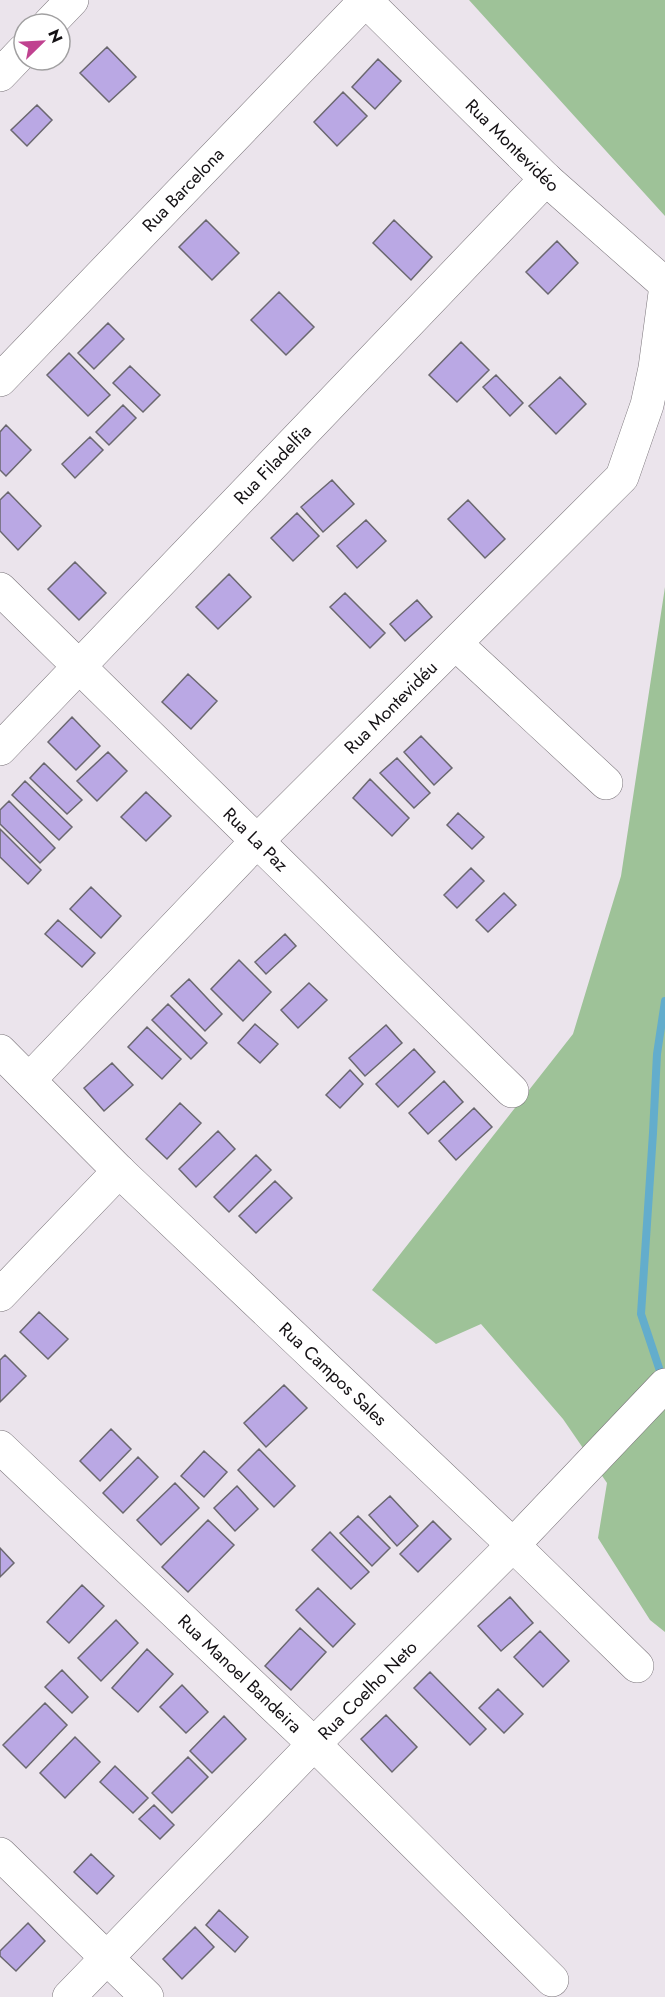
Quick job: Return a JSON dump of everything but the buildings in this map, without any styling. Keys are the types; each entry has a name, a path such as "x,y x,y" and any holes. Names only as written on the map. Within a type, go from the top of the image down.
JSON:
{"street":[{"path":"60,12 72,0"},
{"name":"Rua Montevidéo","path":"365,0 546,179 665,284"},
{"name":"Rua Barcelona","path":"0,380 365,0"},
{"path":"0,75 12,62"},
{"name":"Rua Filadelfia","path":"0,749 546,179"},
{"name":"Rua Montevidéu","path":"30,1079 257,841 622,477 647,405 655,368 665,293"},
{"name":"Rua La Paz","path":"0,589 512,1091"},
{"path":"456,644 606,783"},
{"name":"Rua Campos Sales","path":"0,1051 119,1171 513,1545 637,1666"},
{"path":"0,1295 119,1171"},
{"name":"Rua Coelho Neto","path":"69,1997 314,1744 513,1545 665,1385"},
{"name":"Rua Manoel Bandeira","path":"0,1447 314,1744 552,1980"},
{"path":"0,1854 147,1997"}],"green space":[{"path":"469,0 665,0 665,216"},
{"path":"665,587 665,1632 650,1620 598,1538 607,1483 563,1419 481,1324 436,1344 372,1290 573,1034 621,876"}],"waterway":[{"path":"663,1380 641,1314 657,1054 665,1001"}]}
